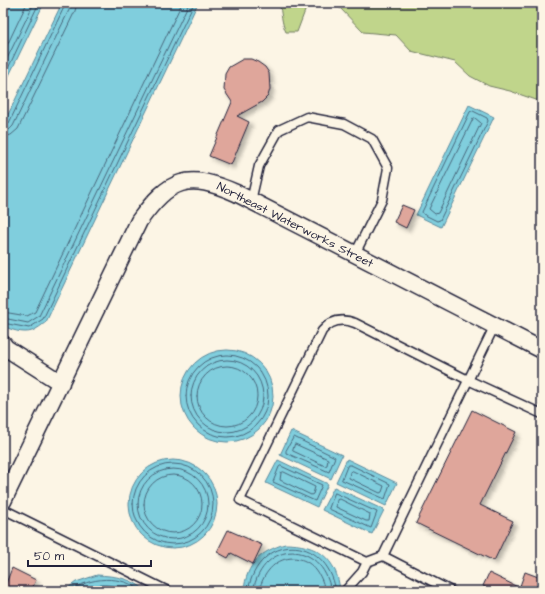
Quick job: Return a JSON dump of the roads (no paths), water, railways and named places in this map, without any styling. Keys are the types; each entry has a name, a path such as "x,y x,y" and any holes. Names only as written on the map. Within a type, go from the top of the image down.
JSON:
{"street":[{"name":"Northeast Waterworks Street","path":"5,492 61,383 139,221 155,200 174,186 185,182 202,181 214,183 251,200 494,327 542,350"},
{"path":"3,344 6,348 61,383"}],"lane":[{"path":"251,200 259,166 279,130 307,118 344,124 372,139 388,168 382,200 355,254"},
{"path":"367,562 240,500 322,331 327,325 333,322 351,322 468,380 542,414"},
{"path":"345,591 362,572 367,562 383,556 494,327"},
{"path":"3,509 168,591"},
{"path":"383,556 451,591"}],"water":[{"path":"3,3 44,3 3,88"},
{"path":"62,3 198,3 46,322 32,331 21,332 3,325 3,125"},
{"path":"469,105 494,117 441,227 416,215"},
{"path":"227,350 244,354 259,364 269,379 273,396 269,413 259,428 244,438 227,442 210,438 195,428 185,413 181,396 185,379 195,364 210,354"},
{"path":"291,431 342,455 331,479 280,455"},
{"path":"347,459 397,483 386,506 336,482"},
{"path":"173,460 190,464 204,473 213,487 217,504 213,521 204,535 190,544 173,548 156,544 142,535 133,521 129,504 133,487 142,473 156,464"},
{"path":"278,460 328,484 317,507 266,483"},
{"path":"334,487 384,510 372,534 322,510"},
{"path":"285,544 307,547 316,550 323,555 335,570 340,591 244,591 248,573 256,560 269,550"},
{"path":"97,575 129,580 146,591 64,591 76,582"}]}
